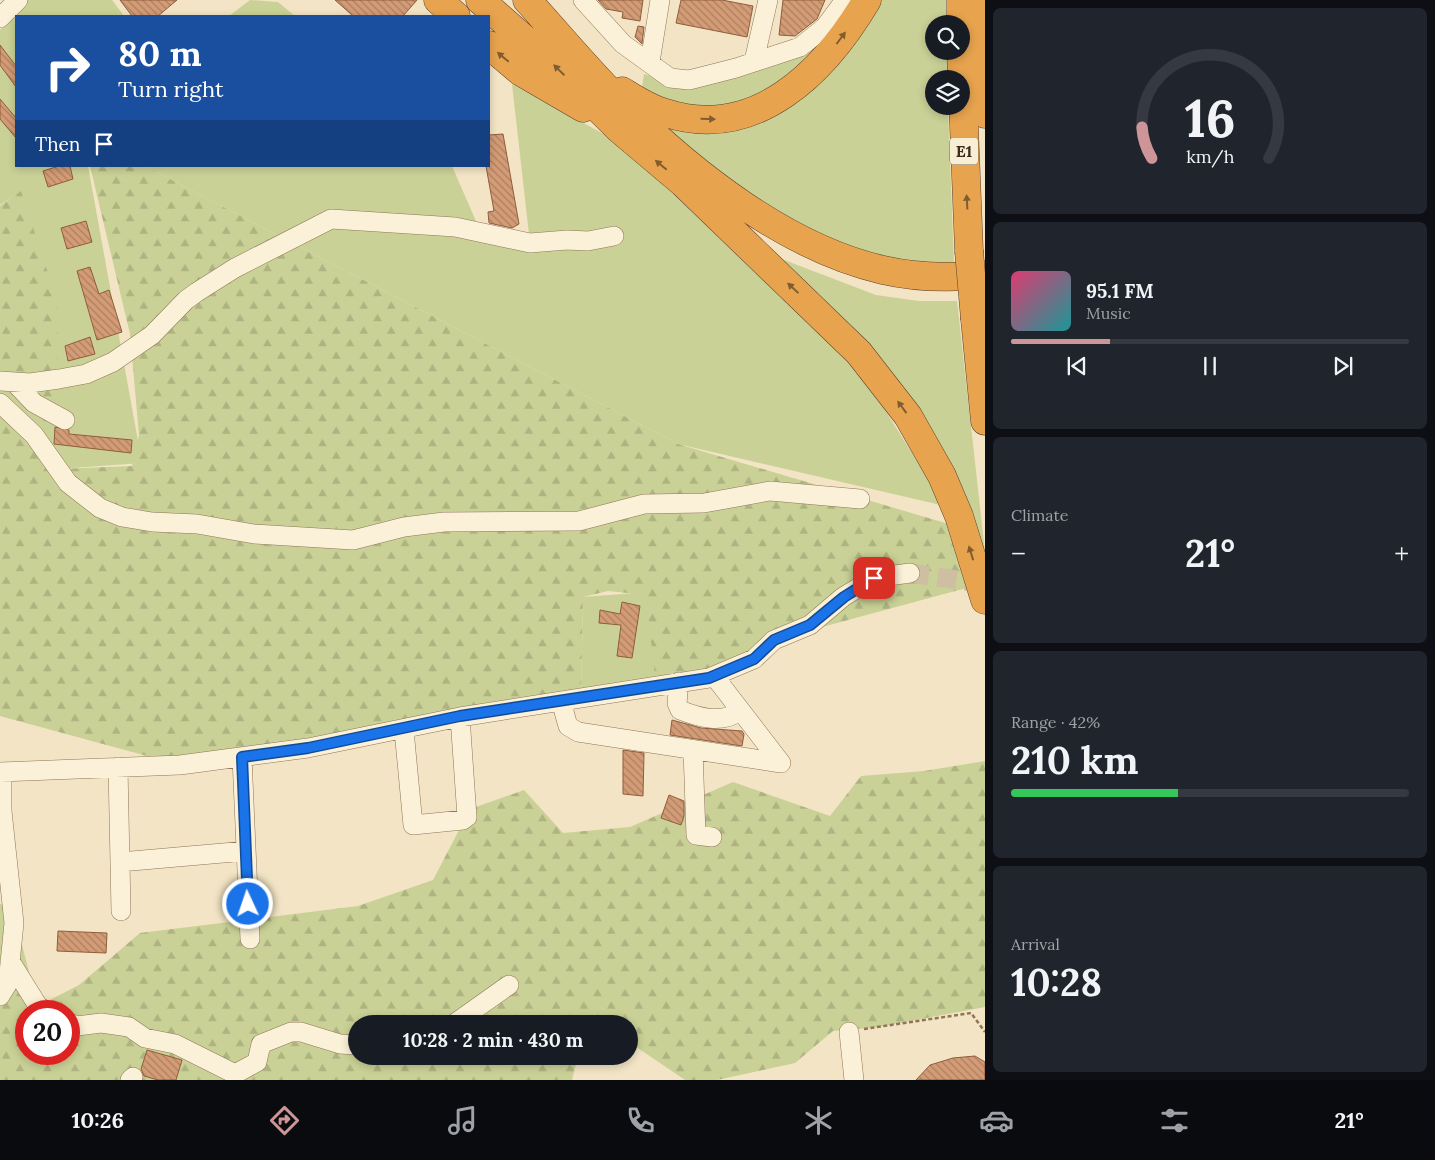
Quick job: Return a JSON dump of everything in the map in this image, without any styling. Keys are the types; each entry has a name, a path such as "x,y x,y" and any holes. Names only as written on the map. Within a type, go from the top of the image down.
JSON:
{"highway":[{"path":"438,0 455,15"},
{"path":"480,0 556,67 619,129 683,183 859,352 897,401 942,476 959,516 985,600"},
{"path":"527,0 640,122 695,168 758,214 802,239 836,254 883,270 927,276 985,275"},
{"path":"599,78 648,106 683,118 723,119 754,111 783,97 817,67 848,28 867,0"},
{"path":"961,0 961,15"},
{"name":"E1","path":"983,0 985,114"},
{"path":"490,46 521,72 619,129"},
{"name":"E1","path":"961,60 969,251 985,421"},
{"path":"683,183 764,237 829,268 899,288 963,292 985,289"}],"street":[{"path":"0,18 18,0"},
{"path":"583,0 623,44 670,78 689,80 800,47 825,26 845,0"},
{"path":"650,62 660,0"},
{"path":"754,61 768,0"},
{"path":"7,381 30,383 77,376 113,362 152,335 186,300 197,292 230,271 331,219 454,226 530,243 567,240 588,241 614,236"},
{"path":"7,381 34,403 65,420"},
{"path":"0,404 34,435 68,483 100,508 122,517 152,522 197,524 254,534 353,540 404,527 444,522 579,521 644,504 704,503 770,491 860,499"},
{"path":"0,996 8,983 14,923 2,811 1,772 180,765 242,757 308,748 404,730 460,716 714,676 754,659 774,640 810,625 844,597 874,578 910,573"},
{"path":"561,701 568,726 578,732 780,763 714,676"},
{"path":"679,682 677,703 680,710 723,720 732,718 740,711"},
{"path":"404,730 412,825 464,820 467,818 460,716"},
{"path":"693,750 696,835 712,838"},
{"path":"242,757 250,939"},
{"path":"118,767 121,911"},
{"path":"120,862 246,850"},
{"path":"10,961 34,1000"},
{"path":"467,1015 509,986"},
{"path":"80,1026 101,1023 129,1027 145,1038 175,1044 235,1074 257,1062 262,1044 291,1032 301,1032 340,1044 348,1044"},
{"path":"849,1032 854,1080"}],"path":[{"path":"849,1032 971,1014 985,1032"}],"green space":[{"path":"26,0 112,0 123,15 15,15 15,167 88,167 142,463 58,469 21,192 0,205 0,30"},
{"path":"250,0 278,2 294,15 230,15"},
{"path":"877,0 946,0 947,15 925,15 925,60 947,60 948,70 925,70 925,115 948,115 954,265 912,262 871,253 833,239 796,222 760,201 726,177 662,123 729,129"},
{"path":"828,38 784,86 730,110 662,102 642,87 644,74 677,84 799,57"},
{"path":"512,84 666,168 850,354 945,506 678,444 147,167 452,167 485,242 530,243"},
{"path":"90,167 147,167 678,444 952,525 970,587 774,640 752,659 656,686 646,595 608,591 583,597 581,698 180,765 0,716 0,206 21,191 58,303 58,469 132,466 139,435 130,334"},
{"path":"779,258 876,295 919,301 957,301 985,552 970,509"},
{"path":"648,592 657,677 581,698 583,597"},
{"path":"985,761 985,1007 878,1027 833,1031 795,1063 717,1080 685,1080 638,1048 638,1015 348,1015 348,1065 576,1065 572,1080 0,1080 0,904 11,903 36,1000 15,1000 15,1065 80,1065 80,1000 50,1000 79,985 140,933 358,906 433,880 470,809 524,790 563,833 630,827 733,782 830,816 861,776 924,771"}],"building":[{"path":"120,0 177,0 159,15 131,15"},
{"path":"335,0 417,0 404,15 352,15"},
{"path":"598,0 643,0 640,21 622,18 623,12 606,9"},
{"path":"681,0 722,0 753,6 747,37 676,23"},
{"path":"783,0 825,0 817,19 795,36 779,35"},
{"path":"638,26 644,27 642,44 635,37"},
{"path":"0,45 15,65 15,86 0,65"},
{"path":"0,99 15,117 15,137 0,119"},
{"path":"503,134 519,224 512,228 489,223 488,212 494,211 486,167 490,167 490,135"},
{"path":"56,167 70,167 73,179 48,187 43,171"},
{"path":"86,221 92,242 67,249 61,228"},
{"path":"90,267 99,294 109,290 122,332 97,340 77,271"},
{"path":"90,337 95,354 68,361 65,346"},
{"path":"55,427 69,430 69,434 132,440 131,453 54,444"},
{"path":"622,602 640,606 632,658 617,656 621,625 599,623 600,610 620,614"},
{"path":"672,720 701,728 742,731 744,734 742,746 670,735"},
{"path":"623,750 644,753 643,796 623,794"},
{"path":"669,795 684,801 684,816 681,825 661,818"},
{"path":"58,931 107,933 106,953 57,951"},
{"path":"147,1050 182,1060 176,1080 158,1080 144,1076 141,1069"},
{"path":"975,1056 985,1062 985,1080 916,1080 930,1065 953,1058"}],"tunnel":[{"path":"910,573 985,584"}],"route":[{"path":"248,904 242,757 308,748 404,730 460,716 709,678 754,659 774,640 810,625 856,588 874,578"}]}
